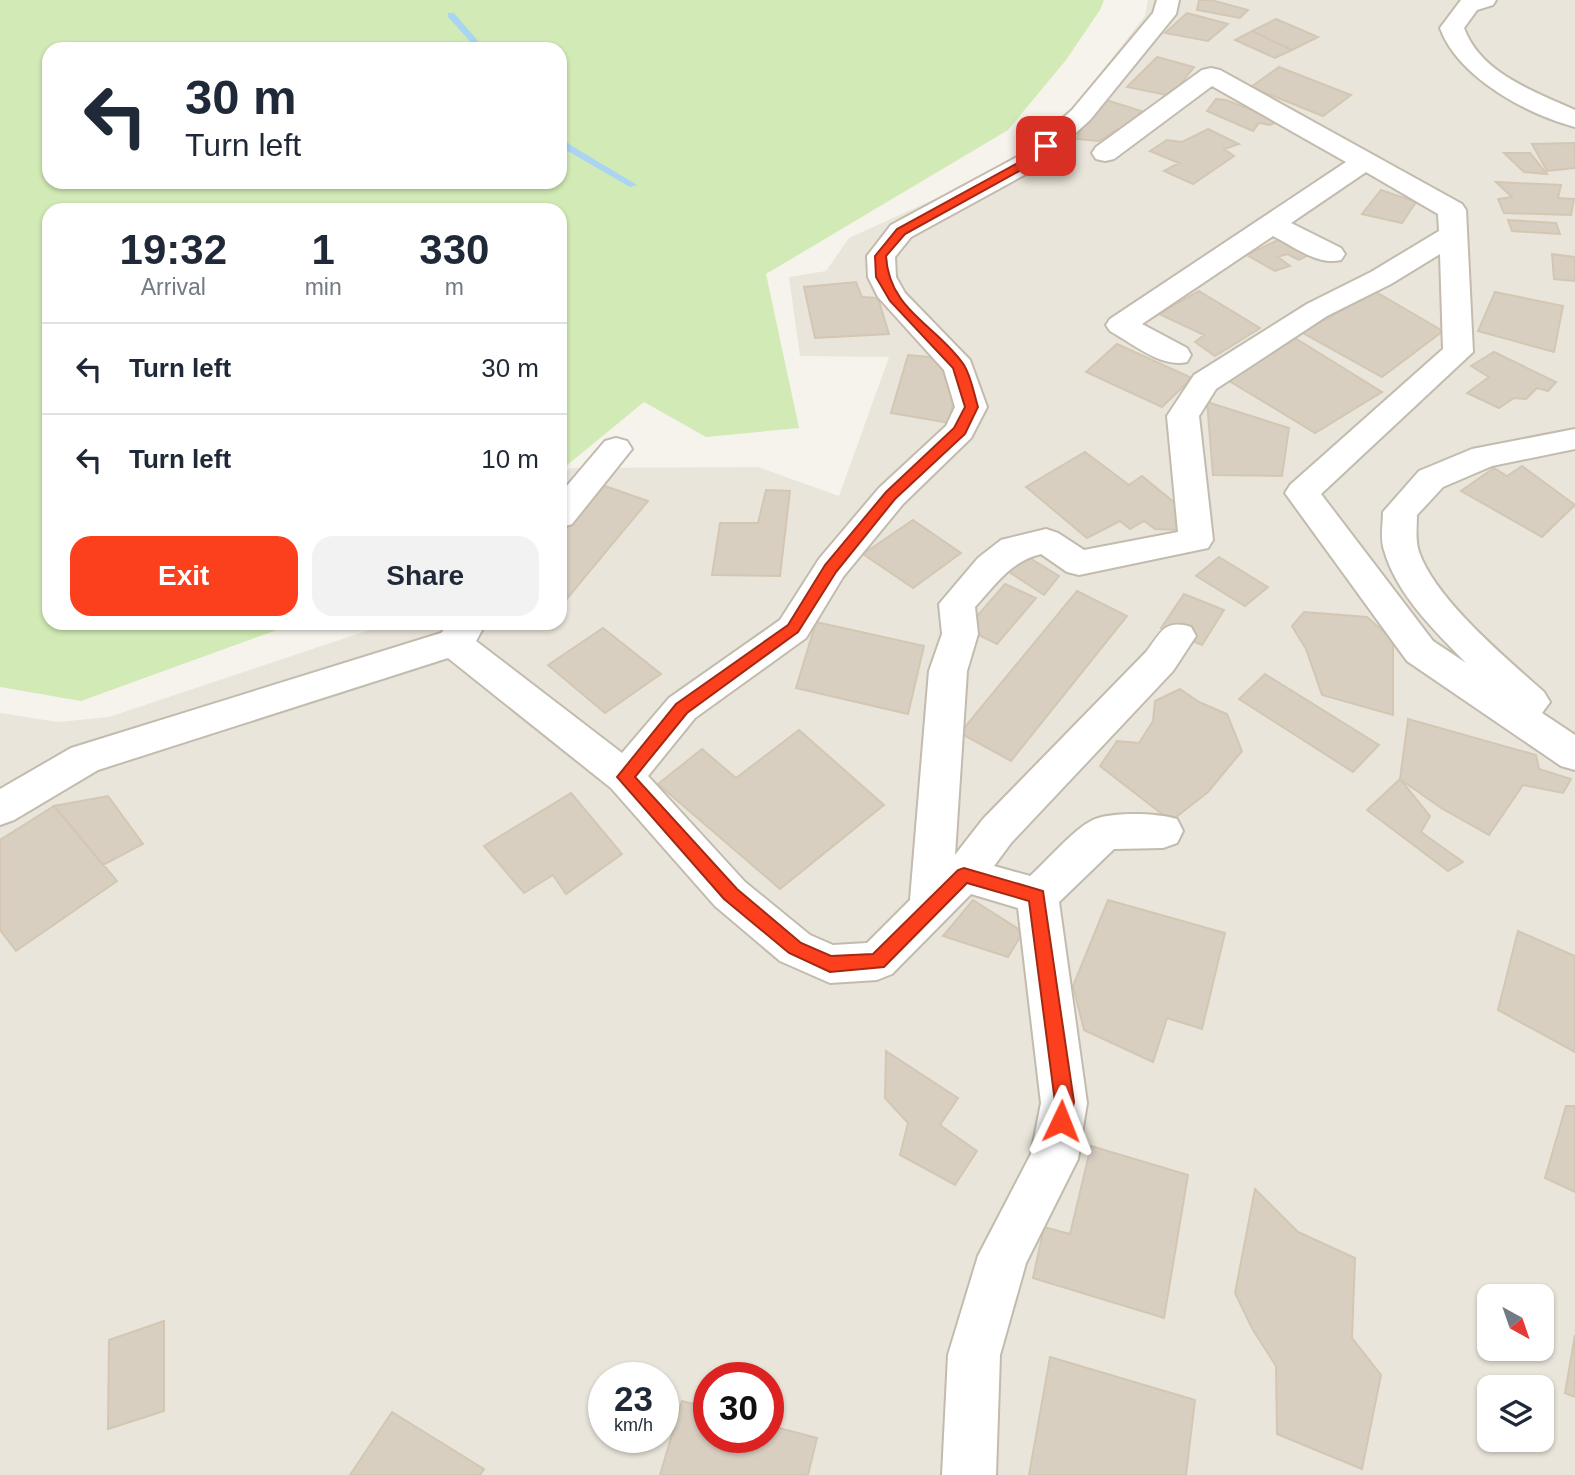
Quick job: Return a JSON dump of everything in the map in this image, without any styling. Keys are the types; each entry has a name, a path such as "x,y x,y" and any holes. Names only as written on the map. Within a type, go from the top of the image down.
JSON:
{"street":[{"path":"625,777 682,708 793,629 831,568 891,496 960,431 971,407 959,367 896,301 882,277 881,256 901,231 1028,162 1073,123 1134,53 1164,14 1168,0"},
{"path":"1485,0 1469,5 1452,28 1455,43 1471,64 1528,97 1575,119"},
{"path":"1105,153 1211,75 1452,210 1458,352 1302,493 1420,651 1575,755"},
{"path":"1176,355 1121,325 1365,160"},
{"path":"1271,224 1331,254"},
{"path":"931,906 948,671 960,634 957,604 990,567 1013,549 1046,541 1079,563 1196,540 1183,416 1205,382 1317,310 1381,278 1453,234"},
{"path":"1190,278 1222,293"},
{"path":"1575,439 1484,457 1431,479 1401,512 1401,551 1424,594 1498,673 1575,740"},
{"path":"567,507 615,449"},
{"path":"0,809 85,759 462,633 625,777 730,894 795,948 830,964 877,961 964,875 997,831 1160,661 1178,636"},
{"path":"1037,896 1104,833 1163,831"},
{"path":"964,875 1037,896"},
{"path":"969,1475 974,1355 1003,1256 1054,1158 1064,1102 1037,896"}],"shaded area":[{"path":"1148,0 1575,0 1575,1475 0,1475 0,713 58,722 109,717 369,630 567,630 567,471 570,468 758,467 839,496 889,357 800,356 789,277 826,271 849,238 1007,166 1065,118 1145,16"}],"green space":[{"path":"0,0 1104,0 1066,60 1008,130 766,274 799,428 706,437 644,402 567,465 567,203 42,203 42,630 277,630 81,701 0,687"}],"building":[{"path":"1199,0 1211,0 1248,10 1240,18 1197,10"},
{"path":"1187,13 1228,24 1208,41 1165,33"},
{"path":"1276,19 1318,37 1292,50 1252,31"},
{"path":"1252,31 1292,50 1275,58 1235,40"},
{"path":"1157,57 1194,67 1171,96 1127,87"},
{"path":"1279,67 1351,95 1323,116 1251,87"},
{"path":"1100,98 1141,111 1135,119 1099,141 1076,139"},
{"path":"1216,99 1226,100 1280,121 1270,125 1259,123 1253,131 1207,111"},
{"path":"1208,129 1239,144 1224,149 1234,156 1193,184 1164,171 1179,163 1150,151 1167,140 1182,142"},
{"path":"1575,143 1575,168 1547,171 1532,144"},
{"path":"1504,153 1530,153 1547,174 1524,172"},
{"path":"1496,182 1561,185 1558,198 1574,199 1571,215 1504,213 1498,199 1512,197"},
{"path":"1381,190 1416,202 1402,223 1362,214"},
{"path":"1508,220 1556,223 1560,234 1512,231"},
{"path":"1280,239 1307,256 1299,260 1287,254 1278,257 1290,266 1275,271 1247,255"},
{"path":"1552,254 1575,257 1575,281 1554,279"},
{"path":"856,282 862,297 878,298 889,334 815,338 804,287"},
{"path":"1199,291 1260,328 1215,356 1195,342 1204,335 1159,314"},
{"path":"1376,292 1443,331 1382,377 1301,332"},
{"path":"1495,292 1563,306 1554,352 1478,331"},
{"path":"1295,338 1382,392 1315,433 1226,379"},
{"path":"1117,344 1192,378 1162,407 1086,372"},
{"path":"1494,352 1556,382 1548,391 1537,388 1526,399 1514,398 1499,408 1467,393 1489,377 1471,366"},
{"path":"908,355 940,358 956,375 950,423 891,413"},
{"path":"1207,402 1289,428 1282,476 1213,475"},
{"path":"1085,452 1129,485 1142,476 1186,512 1183,530 1155,529 1144,521 1130,529 1120,521 1087,538 1026,487"},
{"path":"1522,466 1575,505 1542,537 1461,491 1494,468 1507,476"},
{"path":"602,485 648,501 567,599 567,525"},
{"path":"766,490 790,491 780,576 712,575 720,523 758,523"},
{"path":"913,520 961,553 913,588 863,554"},
{"path":"1020,552 1059,576 1044,595 1006,570"},
{"path":"1219,557 1268,587 1245,606 1196,576"},
{"path":"1005,584 1036,598 997,644 966,629"},
{"path":"1077,591 1127,616 1011,761 960,733"},
{"path":"1184,594 1224,610 1202,645 1161,628"},
{"path":"1304,612 1367,617 1393,640 1393,715 1322,695 1306,649 1292,626"},
{"path":"816,622 924,646 908,714 796,688"},
{"path":"603,628 661,674 605,713 548,665"},
{"path":"1265,674 1379,745 1353,772 1239,699"},
{"path":"1180,689 1199,702 1227,714 1242,751 1208,792 1171,821 1100,766 1117,741 1139,743 1153,721 1155,701"},
{"path":"1408,719 1536,755 1539,769 1571,779 1563,793 1523,785 1489,835 1441,808 1400,779"},
{"path":"799,730 884,805 780,889 658,784 702,749 736,778"},
{"path":"1400,779 1430,816 1421,832 1463,862 1448,871 1367,810"},
{"path":"571,793 622,854 566,894 553,875 524,893 484,846"},
{"path":"108,796 143,844 103,865 54,806"},
{"path":"54,806 117,881 16,951 0,930 0,840"},
{"path":"973,900 1023,932 1008,957 943,936"},
{"path":"1108,900 1225,933 1202,1029 1167,1018 1153,1062 1084,1030 1073,986"},
{"path":"1518,931 1575,956 1575,1052 1498,1010"},
{"path":"886,1051 958,1098 940,1125 977,1151 955,1185 900,1155 908,1123 885,1098"},
{"path":"1566,1106 1575,1106 1575,1192 1545,1178"},
{"path":"1091,1146 1188,1175 1164,1318 1033,1278 1044,1227 1070,1234"},
{"path":"1255,1189 1298,1232 1355,1258 1352,1338 1381,1375 1362,1469 1277,1434 1276,1366 1253,1330 1235,1293"},
{"path":"164,1321 164,1411 108,1429 109,1340"},
{"path":"1575,1335 1575,1397 1565,1393"},
{"path":"1050,1357 1195,1400 1186,1475 1029,1475"},
{"path":"682,1401 693,1404 693,1453 784,1453 784,1429 817,1438 808,1475 660,1475 667,1453 679,1453 679,1411"},
{"path":"392,1412 484,1469 480,1475 350,1475"}],"waterway":[{"path":"451,15 475,42"},
{"path":"567,146 633,185"}],"route":[{"path":"1046,146 1028,162 901,231 881,256 882,277 896,301 959,367 971,407 960,431 891,496 831,568 793,629 682,708 625,777 730,894 795,948 830,964 877,961 964,875 1037,896 1064,1102 1061,1121"}]}
